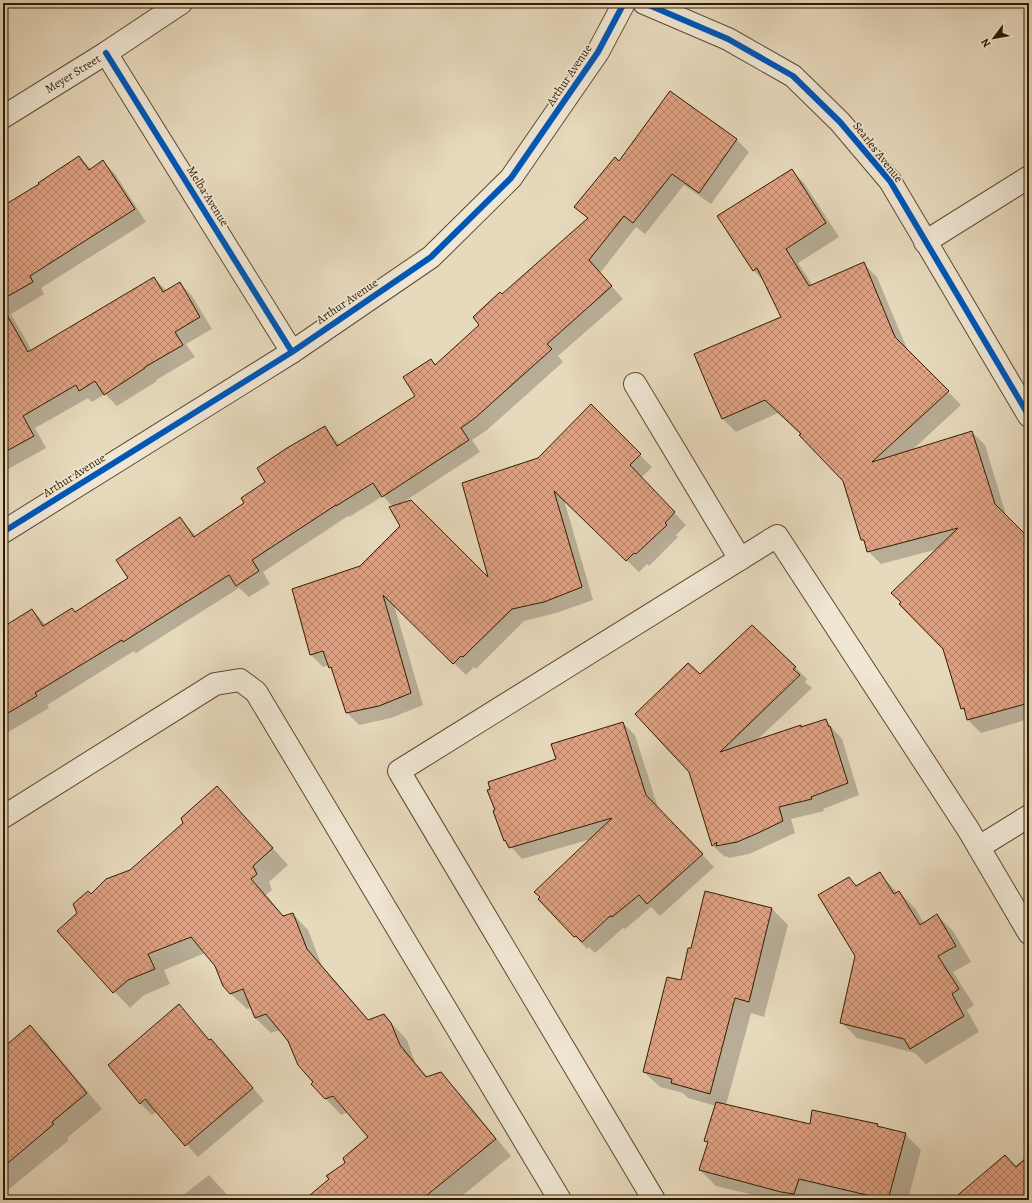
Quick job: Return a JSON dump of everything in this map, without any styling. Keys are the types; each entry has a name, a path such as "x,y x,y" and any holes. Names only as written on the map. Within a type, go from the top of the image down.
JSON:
{"street":[{"name":"Meyer Street","path":"3,117 106,53 181,3"},
{"name":"Arthur Avenue","path":"3,532 292,352 431,257 511,178 598,52 624,3"},
{"name":"Searles Avenue","path":"644,3 728,39 793,76 840,122 890,181 1029,416"},
{"name":"Melba Avenue","path":"106,53 292,352"},
{"path":"925,242 1029,178"},
{"path":"635,384 740,559"},
{"path":"654,1200 399,772 777,536 979,847 1029,933"},
{"path":"3,817 215,684 240,680 256,692 560,1200"},
{"path":"979,847 1029,816"}],"building":[{"path":"670,91 737,139 699,193 672,174 633,223 624,216 589,260 612,286 547,344 552,349 475,418 461,428 469,440 382,497 373,483 336,505 252,560 259,571 236,586 229,575 123,642 122,640 35,693 37,696 3,716 3,627 32,609 43,626 72,608 75,612 128,578 116,560 180,517 194,537 244,503 241,498 265,482 257,468 287,448 325,426 337,446 415,396 403,377 431,359 435,365 479,325 473,317 500,292 502,294 588,218 574,207 615,157 619,161"},
{"path":"79,156 89,170 103,160 135,209 30,276 33,282 3,299 3,206 39,184 38,183"},
{"path":"792,169 826,223 786,249 809,286 864,262 895,337 949,391 872,462 972,431 995,504 1029,538 1029,703 967,720 964,708 961,709 943,649 899,604 901,602 891,593 958,528 867,552 864,540 861,540 843,481 799,435 801,434 765,400 722,419 710,392 694,354 781,317 757,268 753,271 717,216"},
{"path":"154,277 163,292 180,282 200,317 175,332 183,345 145,367 104,395 95,381 79,391 76,385 23,416 34,436 3,453 3,308 28,352"},
{"path":"591,404 641,454 630,465 675,512 665,523 667,525 636,554 634,553 626,561 554,491 582,587 544,602 512,609 463,657 461,656 453,664 383,595 411,693 379,706 346,713 331,667 329,668 323,651 310,655 292,589 360,566 400,526 389,507 411,500 488,577 462,483 538,458"},
{"path":"752,625 796,667 793,669 800,675 720,752 801,725 801,727 826,719 829,727 830,726 848,783 811,797 812,799 779,807 783,821 758,833 737,842 716,846 717,842 712,846 689,772 635,714 688,663 700,674"},
{"path":"623,722 646,795 703,854 647,904 639,895 612,917 610,916 582,942 576,936 574,937 538,899 540,897 534,892 612,818 509,848 505,840 504,841 493,811 495,810 487,790 490,789 488,782 556,759 551,744"},
{"path":"217,786 273,848 253,866 257,874 251,879 283,916 293,913 307,949 368,1020 384,1014 391,1023 400,1045 426,1077 441,1072 496,1139 421,1200 304,1200 329,1179 326,1176 345,1163 343,1158 368,1137 333,1096 325,1099 311,1084 313,1082 298,1065 288,1041 266,1014 255,1018 243,989 230,994 223,986 215,966 191,937 148,954 155,969 128,980 113,993 57,931 77,913 73,904 88,891 91,894 106,879 130,870 183,823 181,818"},
{"path":"880,872 894,894 899,891 920,925 937,914 956,946 938,956 959,989 952,994 964,1016 910,1049 904,1039 840,1023 855,956 818,895 849,877 856,886"},
{"path":"705,891 772,908 749,1002 735,998 710,1094 671,1083 672,1079 643,1072 667,977 681,980 688,948 691,948"},
{"path":"179,1004 209,1040 211,1039 253,1088 185,1146 145,1099 140,1104 108,1065"},
{"path":"30,1025 87,1093 52,1122 54,1124 3,1167 3,1048"},
{"path":"716,1102 810,1124 812,1110 878,1124 877,1126 906,1133 888,1200 799,1179 794,1194 781,1192 699,1170 708,1142 704,1141"},
{"path":"1005,1155 1016,1167 1029,1156 1029,1200 952,1200"}],"cycle path":[{"path":"3,532 292,352 431,257 511,178 598,52 624,3"},
{"path":"644,3 728,39 793,76 840,122 890,181 1029,416"},
{"path":"106,53 292,352"}]}
